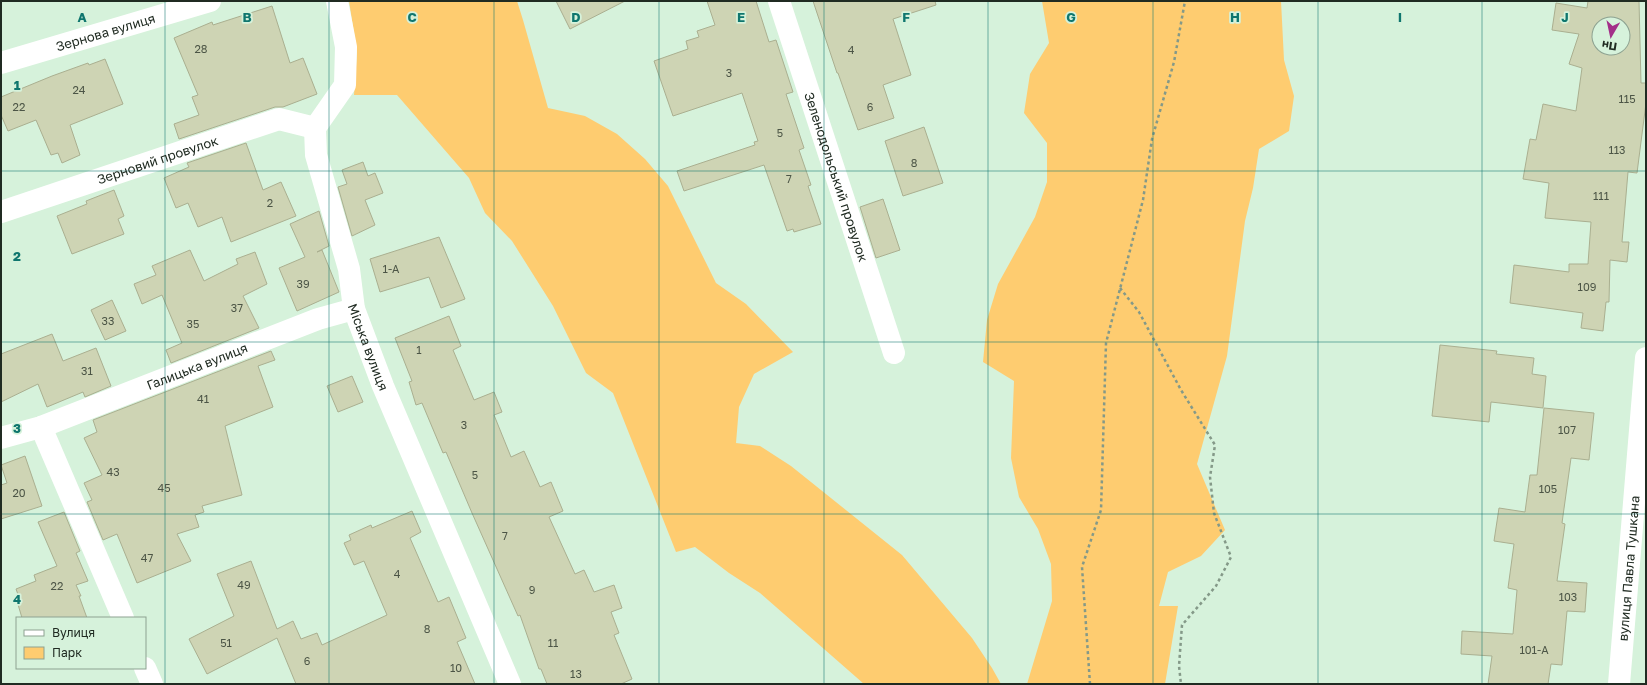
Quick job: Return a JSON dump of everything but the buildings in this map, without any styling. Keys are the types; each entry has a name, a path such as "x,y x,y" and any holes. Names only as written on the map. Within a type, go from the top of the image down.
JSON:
{"street":[{"name":"Зернова вулиця","path":"1,63 210,1"},
{"path":"315,128 345,85 346,47 337,1"},
{"name":"Зеленодольський провулок","path":"779,1 894,353"},
{"name":"Зерновий провулок","path":"1,212 279,119 315,128"},
{"name":"Міська вулиця","path":"315,128 316,155 349,269 354,308 383,386 510,684"},
{"name":"Галицька вулиця","path":"1,438 41,427 318,319 354,308"},
{"name":"вулиця Павла Тушкана","path":"1619,684 1637,578 1646,358"},
{"path":"41,427 123,617"},
{"path":"145,669 152,684"}],"path":[{"path":"1090,684 1082,567 1101,510 1106,343 1143,200 1152,139 1174,62 1185,1"},
{"path":"1120,287 1139,312 1181,390 1215,445 1210,477 1214,513 1231,557 1216,586 1182,625 1179,666 1181,684"}],"green space":[{"path":"349,1 517,1 548,108 585,116 617,134 645,159 668,186 716,283 746,304 793,352 754,374 739,407 736,443 760,446 791,466 902,555 972,638 1001,684 864,684 760,593 729,573 695,547 676,552 613,393 586,373 553,306 512,241 485,213 469,178 397,95 354,95 357,52"},
{"path":"1042,1 1281,1 1284,60 1294,96 1289,131 1259,149 1253,188 1245,221 1227,356 1197,464 1225,530 1201,556 1168,572 1159,606 1178,606 1165,684 1027,684 1052,601 1051,564 1038,529 1019,497 1011,458 1014,381 983,362 987,320 998,284 1035,217 1047,182 1047,143 1024,113 1030,74 1049,43"}]}
